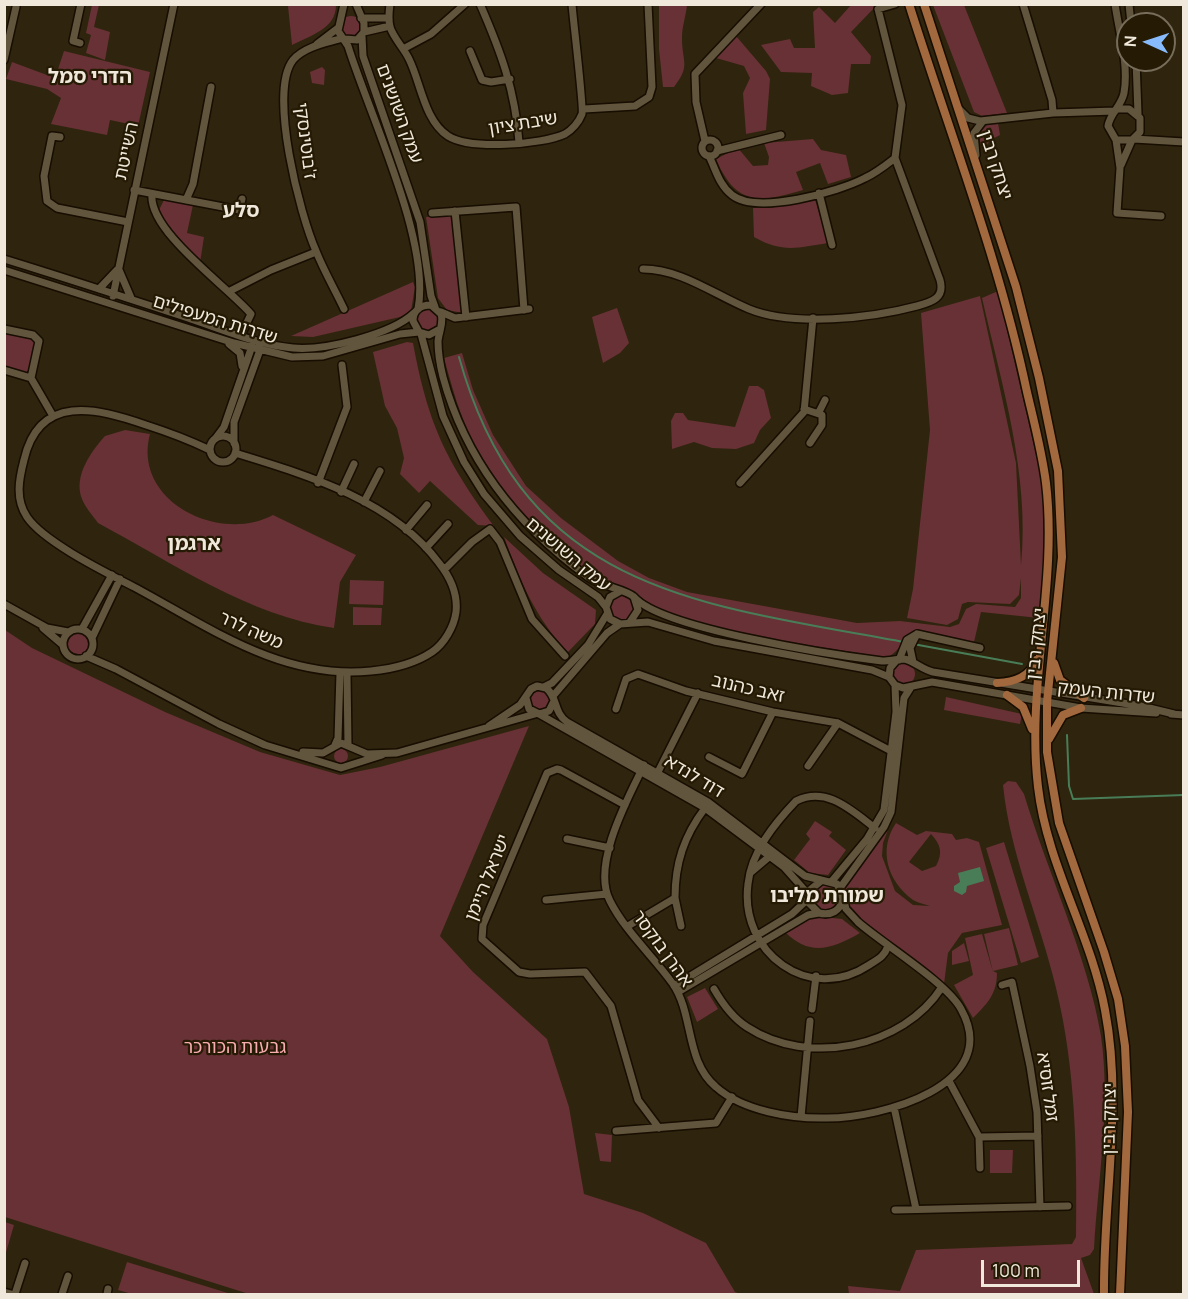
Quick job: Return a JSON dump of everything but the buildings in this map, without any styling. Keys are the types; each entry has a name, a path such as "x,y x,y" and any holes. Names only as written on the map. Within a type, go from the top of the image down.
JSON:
{"main road":[{"name":"יצחק רבין","path":"909,4 1002,286 1043,461 1048,550 1038,650 1034,737 1041,809 1057,865 1100,988 1108,1032 1112,1097 1104,1294"},
{"name":"יצחק רבין","path":"924,4 1016,287 1039,378 1058,471 1062,557 1047,702 1047,743 1059,823 1118,999 1125,1046 1128,1112 1120,1294"},
{"path":"997,682 1014,681 1029,673 1034,667 1038,650"},
{"path":"1053,656 1060,680 1084,698"},
{"path":"1006,695 1023,707 1034,737"},
{"path":"1047,743 1063,715 1081,708"}],"street":[{"path":"80,43 73,41 81,4"},
{"name":"השייטת","path":"111,304 174,4"},
{"path":"344,4 339,24 344,39 353,41 389,22"},
{"path":"357,4 363,34"},
{"path":"389,22 390,4"},
{"path":"403,49 431,34 465,4"},
{"path":"480,4 504,58 510,79 519,142"},
{"name":"שיבת ציון","path":"389,22 434,122 447,136 476,145 519,142 549,139 567,133 578,122 584,109 579,90 572,4"},
{"path":"584,109 634,106 649,97 652,87 648,4"},
{"path":"761,4 695,74 696,102 705,141 702,150 709,156 722,185 742,201 767,204 819,193 865,178 895,158"},
{"path":"643,269 673,273 761,314 850,318 887,314 932,302 941,292 940,280 895,158 902,105 878,7 895,4"},
{"path":"1023,4 1052,100 1053,113"},
{"path":"1108,126 1117,110 1125,85 1115,4"},
{"path":"6,10 17,6"},
{"path":"4,60 17,6"},
{"path":"339,24 349,14 389,22"},
{"name":"ז'בוטינסקי","path":"315,46 339,24"},
{"name":"עמק השושנים","path":"363,34 363,56 420,222 431,296 437,309"},
{"name":"ז'בוטינסקי","path":"344,39 315,46 298,54 292,61 285,81 284,93 293,176 316,252 345,309"},
{"name":"עמק השושנים","path":"344,39 409,224 419,293 416,311"},
{"path":"470,51 482,80 491,82 510,79"},
{"path":"1136,72 1138,114 1142,127 1164,140"},
{"path":"186,200 193,184 211,87"},
{"path":"958,107 968,118 983,121 1053,113 1129,109 1138,114"},
{"path":"1083,113 1097,116 1108,126 1116,140 1120,168 1118,213 1161,216"},
{"path":"976,163 974,133 983,121"},
{"path":"1120,168 1142,127"},
{"path":"709,156 717,151 781,135"},
{"path":"60,137 52,136 44,176 47,201 57,208 128,222"},
{"path":"1116,140 1184,142"},
{"path":"705,141 714,142 717,151"},
{"path":"134,190 239,210 242,199"},
{"path":"819,193 832,245"},
{"path":"152,194 153,210 194,262 230,291 251,314 241,335"},
{"path":"432,213 516,207 527,309 450,318 426,305 416,311 413,324 420,333 431,335 455,318"},
{"path":"455,211 466,317"},
{"path":"230,291 271,270 316,252"},
{"name":"שדרות המעפילים","path":"4,259 241,335 292,348 321,346 400,324 416,311"},
{"path":"99,289 119,268 127,293 133,300"},
{"name":"שדרות המעפילים","path":"4,270 283,356 323,356 399,334 420,333"},
{"path":"437,309 443,318 441,328"},
{"path":"740,483 798,421 804,409 813,318"},
{"name":"עמק השושנים","path":"441,328 440,359 454,412 475,456 494,488 517,516 543,540 590,578 619,592"},
{"path":"4,329 33,335 39,341 31,378 53,416 75,409 106,412 191,440 210,450 214,458 222,462 230,460 235,453 234,422 260,350 258,339"},
{"name":"עמק השושנים","path":"420,333 443,416 464,462 484,495 508,525 534,549 597,597 607,611"},
{"path":"222,339 240,353 242,374"},
{"path":"210,450 224,427 251,347 258,339"},
{"path":"253,370 264,357 283,356"},
{"path":"318,483 347,407 342,365"},
{"path":"4,370 31,378"},
{"path":"819,412 825,400"},
{"path":"804,409 819,412 822,415 822,425 810,443"},
{"name":"משה לרר","path":"53,416 32,437 25,455 19,484 22,509 30,521 45,535 112,575 265,657 315,670 343,673 405,665 436,650 452,626 457,606 453,588 444,570 426,548 406,530 364,502 235,453"},
{"path":"215,439 226,436 234,443"},
{"path":"341,492 354,464"},
{"path":"364,502 380,471"},
{"path":"406,530 427,505"},
{"path":"426,548 448,524"},
{"path":"444,570 472,542 490,529 500,542 532,619 565,657"},
{"path":"4,604 55,631 68,632 82,629 112,575"},
{"path":"86,656 92,648 92,638 120,579"},
{"path":"489,726 514,709 531,689 552,683 588,645 607,611 610,597 619,592 634,597 638,610 630,622"},
{"name":"עמק השושנים","path":"634,597 654,612 717,631 897,661"},
{"path":"607,611 620,624"},
{"path":"33,621 63,645 71,657 86,656 116,669 235,731 341,768 549,711 553,698 607,633 620,624 630,622 648,622 724,643 872,670 889,677 895,685 903,688 932,682 1035,700"},
{"path":"82,629 92,638"},
{"path":"63,645 68,632"},
{"path":"889,677 890,668 917,634 980,648"},
{"path":"676,989 758,940 808,915 830,914 838,909 841,891 884,827 891,812 904,698 918,676 908,644"},
{"path":"92,648 116,669"},
{"path":"897,661 915,664 933,672 1048,692"},
{"path":"343,673 350,747 353,755 350,764"},
{"path":"332,763 332,748 338,738 343,673"},
{"name":"זאב כהנוב","path":"616,709 623,686 631,675 638,674 698,693 773,712 838,723 891,751"},
{"path":"832,881 874,828 886,803 896,712 895,685"},
{"path":"544,687 553,698"},
{"name":"שדרות העמק","path":"1048,692 1141,706 1173,714"},
{"path":"658,772 698,693"},
{"path":"525,698 526,706 537,714"},
{"name":"דוד לנדא","path":"553,698 561,718 762,845"},
{"name":"שדרות העמק","path":"1035,700 1081,708 1184,715"},
{"path":"709,756 742,774 773,712"},
{"name":"דוד לנדא","path":"537,714 643,768 658,772 708,802 771,853 801,883 809,897"},
{"path":"808,766 838,723"},
{"path":"282,749 314,753 332,748 350,747 367,754 382,755"},
{"path":"546,900 607,894 605,878 610,848 625,805 643,768"},
{"name":"ישראל היימן","path":"625,805 561,770 557,769 547,773 481,934 485,943 519,972 530,974 585,972 611,1006 638,1100 659,1128"},
{"path":"874,828 832,797 801,798 790,807 762,845 750,873 748,910 758,940 771,957 788,968 816,976 851,974 885,954 888,946"},
{"path":"681,926 675,898 679,854 690,830 705,808"},
{"path":"567,839 610,848"},
{"path":"750,873 771,853"},
{"name":"דוד לנדא","path":"771,853 805,876 821,881"},
{"path":"758,940 792,914 809,897 813,886 821,881 832,881 841,891"},
{"name":"אהרן בוקסר","path":"607,894 628,926 676,989 699,1065 711,1082 732,1097 766,1110 801,1117 852,1117 923,1097 949,1081 966,1058 969,1032 962,1010 942,987 858,922 846,909 841,891"},
{"path":"809,897 812,907 819,913"},
{"path":"628,926 675,898"},
{"name":"אהרן בוקסר","path":"830,914 843,915 858,922"},
{"path":"812,1009 816,976"},
{"name":"זמל זוסיא","path":"1002,985 1012,982 1030,1066 1038,1136 1040,1207"},
{"path":"714,989 727,1008 747,1028 762,1035 808,1047 849,1046 882,1037 918,1012 942,987"},
{"path":"801,1117 810,1021"},
{"path":"949,1081 979,1137 980,1168"},
{"path":"616,1131 716,1123 732,1097"},
{"path":"894,1107 916,1209"},
{"path":"979,1137 1038,1136"},
{"path":"895,1210 1068,1206"},
{"path":"4,1292 13,1294 25,1263"},
{"path":"62,1294 68,1276"}],"green space":[{"path":"290,4 336,5 332,20 327,26 292,45 288,6"},
{"path":"92,5 99,5 94,27 110,32 105,60 86,53 91,35 86,33"},
{"path":"659,5 687,5 682,34 684,68 674,87 663,87 659,49"},
{"path":"851,5 876,6 851,32 871,56 870,64 851,64 848,93 832,95 811,86 812,73 781,72 761,45 790,39 794,48 815,48 813,12 819,7 835,23"},
{"path":"933,5 964,5 1007,113 982,116 974,112"},
{"path":"351,16 359,19 362,27 359,35 351,38 343,35 340,27 343,19"},
{"path":"736,36 766,71 770,79 766,130 746,134 743,93 750,78 744,66 716,58"},
{"path":"64,51 150,72 138,126 110,120 107,135 51,124 61,98 47,89 6,79 12,62 55,78"},
{"path":"322,67 325,70 324,85 312,83 310,72"},
{"path":"998,123 1000,135 990,140 983,151 979,137 980,131 987,125"},
{"path":"813,139 821,150 846,155 851,177 828,184 820,163 796,172 803,190 774,197 750,197 732,186 716,159 738,148 753,166 768,165 769,157 764,143"},
{"path":"814,196 828,243 790,248 773,245 754,237 753,208 771,208"},
{"path":"164,200 193,205 187,233 204,237 200,263 162,218 159,210"},
{"path":"452,215 463,313 447,310 438,298 426,217"},
{"path":"413,282 415,287 411,311 400,317 313,337 291,336"},
{"path":"998,291 1043,485 1044,567 1039,618 981,612 974,642 919,630 886,658 703,625 667,614 600,579 541,532 493,475 465,423 444,358 462,353 473,390 493,435 526,486 561,518 618,561 649,578 687,592 857,623 900,621 950,627 959,624 966,609 976,604 1015,607 1021,598 1021,578 1019,595 1010,604 968,602 962,604 958,619 947,625 907,618 913,589 930,430 921,313 980,296 1016,463 1021,565 1023,531 1018,464 1006,397 982,298"},
{"path":"617,308 629,343 620,353 603,363 592,317"},
{"path":"424,309 432,309 439,316 439,324 432,331 424,331 417,324 417,316"},
{"path":"5,333 32,338 35,342 29,375 5,366"},
{"path":"407,342 413,343 425,396 441,440 463,481 494,526 478,525 430,481 419,493 400,474 404,458 397,428 385,406 373,352"},
{"path":"749,386 758,386 764,390 771,418 760,430 754,443 736,449 712,448 694,442 672,449 671,421 675,413 683,413 688,420 735,427"},
{"path":"125,430 150,434 148,458 154,479 167,497 184,510 206,520 228,524 251,523 273,515 356,555 340,582 334,628 303,622 242,600 183,571 98,523 82,499 80,482 82,473 89,457 105,436"},
{"path":"504,537 543,573 596,610 595,624 568,652 537,612"},
{"path":"350,580 384,581 383,605 349,604"},
{"path":"622,595 631,599 635,608 631,617 622,621 613,617 609,608 613,599"},
{"path":"353,607 382,608 381,625 353,625"},
{"name":"גבעות הכורכר","path":"5,630 32,648 165,712 260,752 340,775 380,767 529,726 440,936 473,972 547,1039 569,1107 584,1194 643,1213 706,1243 735,1292 741,1294 249,1294 5,1217"},
{"path":"78,632 87,635 90,644 87,653 78,656 69,653 66,644 69,635"},
{"path":"900,663 908,663 915,670 915,678 908,685 900,685 893,678 893,670"},
{"path":"536,691 544,691 549,696 547,707 536,709 531,704 531,696"},
{"path":"946,697 1022,714 1020,724 944,710"},
{"path":"338,749 344,749 348,756 344,763 338,763 334,759 334,753"},
{"path":"1008,781 1016,782 1024,794 1087,976 1101,1036 1105,1089 1094,1249 1090,1255 1081,1258 1094,1294 849,1294 848,1286 900,1291 916,1250 1072,1244 1076,1237 1074,1112 1068,1050 1056,988 1012,837 1003,785"},
{"path":"892,819 883,843 882,856 895,891 913,905 930,906 913,900 897,884 891,874 887,843 896,823 917,835 926,831 952,834 956,840 967,838 979,842 1002,925 962,933 948,953 944,984 856,916 849,906 844,887","holes":["931,834 940,849 938,861 936,866 922,871 909,862"]},
{"path":"815,821 832,832 829,836 846,850 828,875 810,873 794,860 810,839 806,834"},
{"path":"1004,842 1039,957 1021,963 986,848"},
{"path":"826,884 835,888 839,897 835,906 826,910 817,906 813,897 817,888"},
{"path":"815,916 842,919 860,933 831,946 812,948 794,940 785,932"},
{"path":"1009,928 1018,965 993,971 997,973 997,980 993,993 973,1018 954,985 973,975 965,938 982,934 993,972 984,934"},
{"path":"964,943 969,961 952,965 952,951"},
{"path":"705,988 718,1009 697,1022 687,997"},
{"path":"595,1133 612,1135 611,1162 600,1161"},
{"path":"990,1150 1013,1150 1012,1173 990,1173"},
{"path":"4,1222 14,1225 5,1256"},
{"path":"127,1262 231,1294 132,1294 118,1290"}],"shaded area":[{"path":"980,867 984,881 967,886 966,892 962,895 954,891 954,886 960,882 958,873"}],"waterway":[{"path":"459,357 488,435 527,495 574,540 629,573 690,597 757,614 904,642"},
{"path":"913,644 1022,664"},
{"path":"1067,735 1069,786 1073,799 1184,795"}],"district":[{"name":"הדרי סמל","path":"90,77"},
{"name":"סלע","path":"241,211"},
{"name":"ארגמן","path":"194,544"},
{"name":"שמורת מליבו","path":"827,896"}]}
